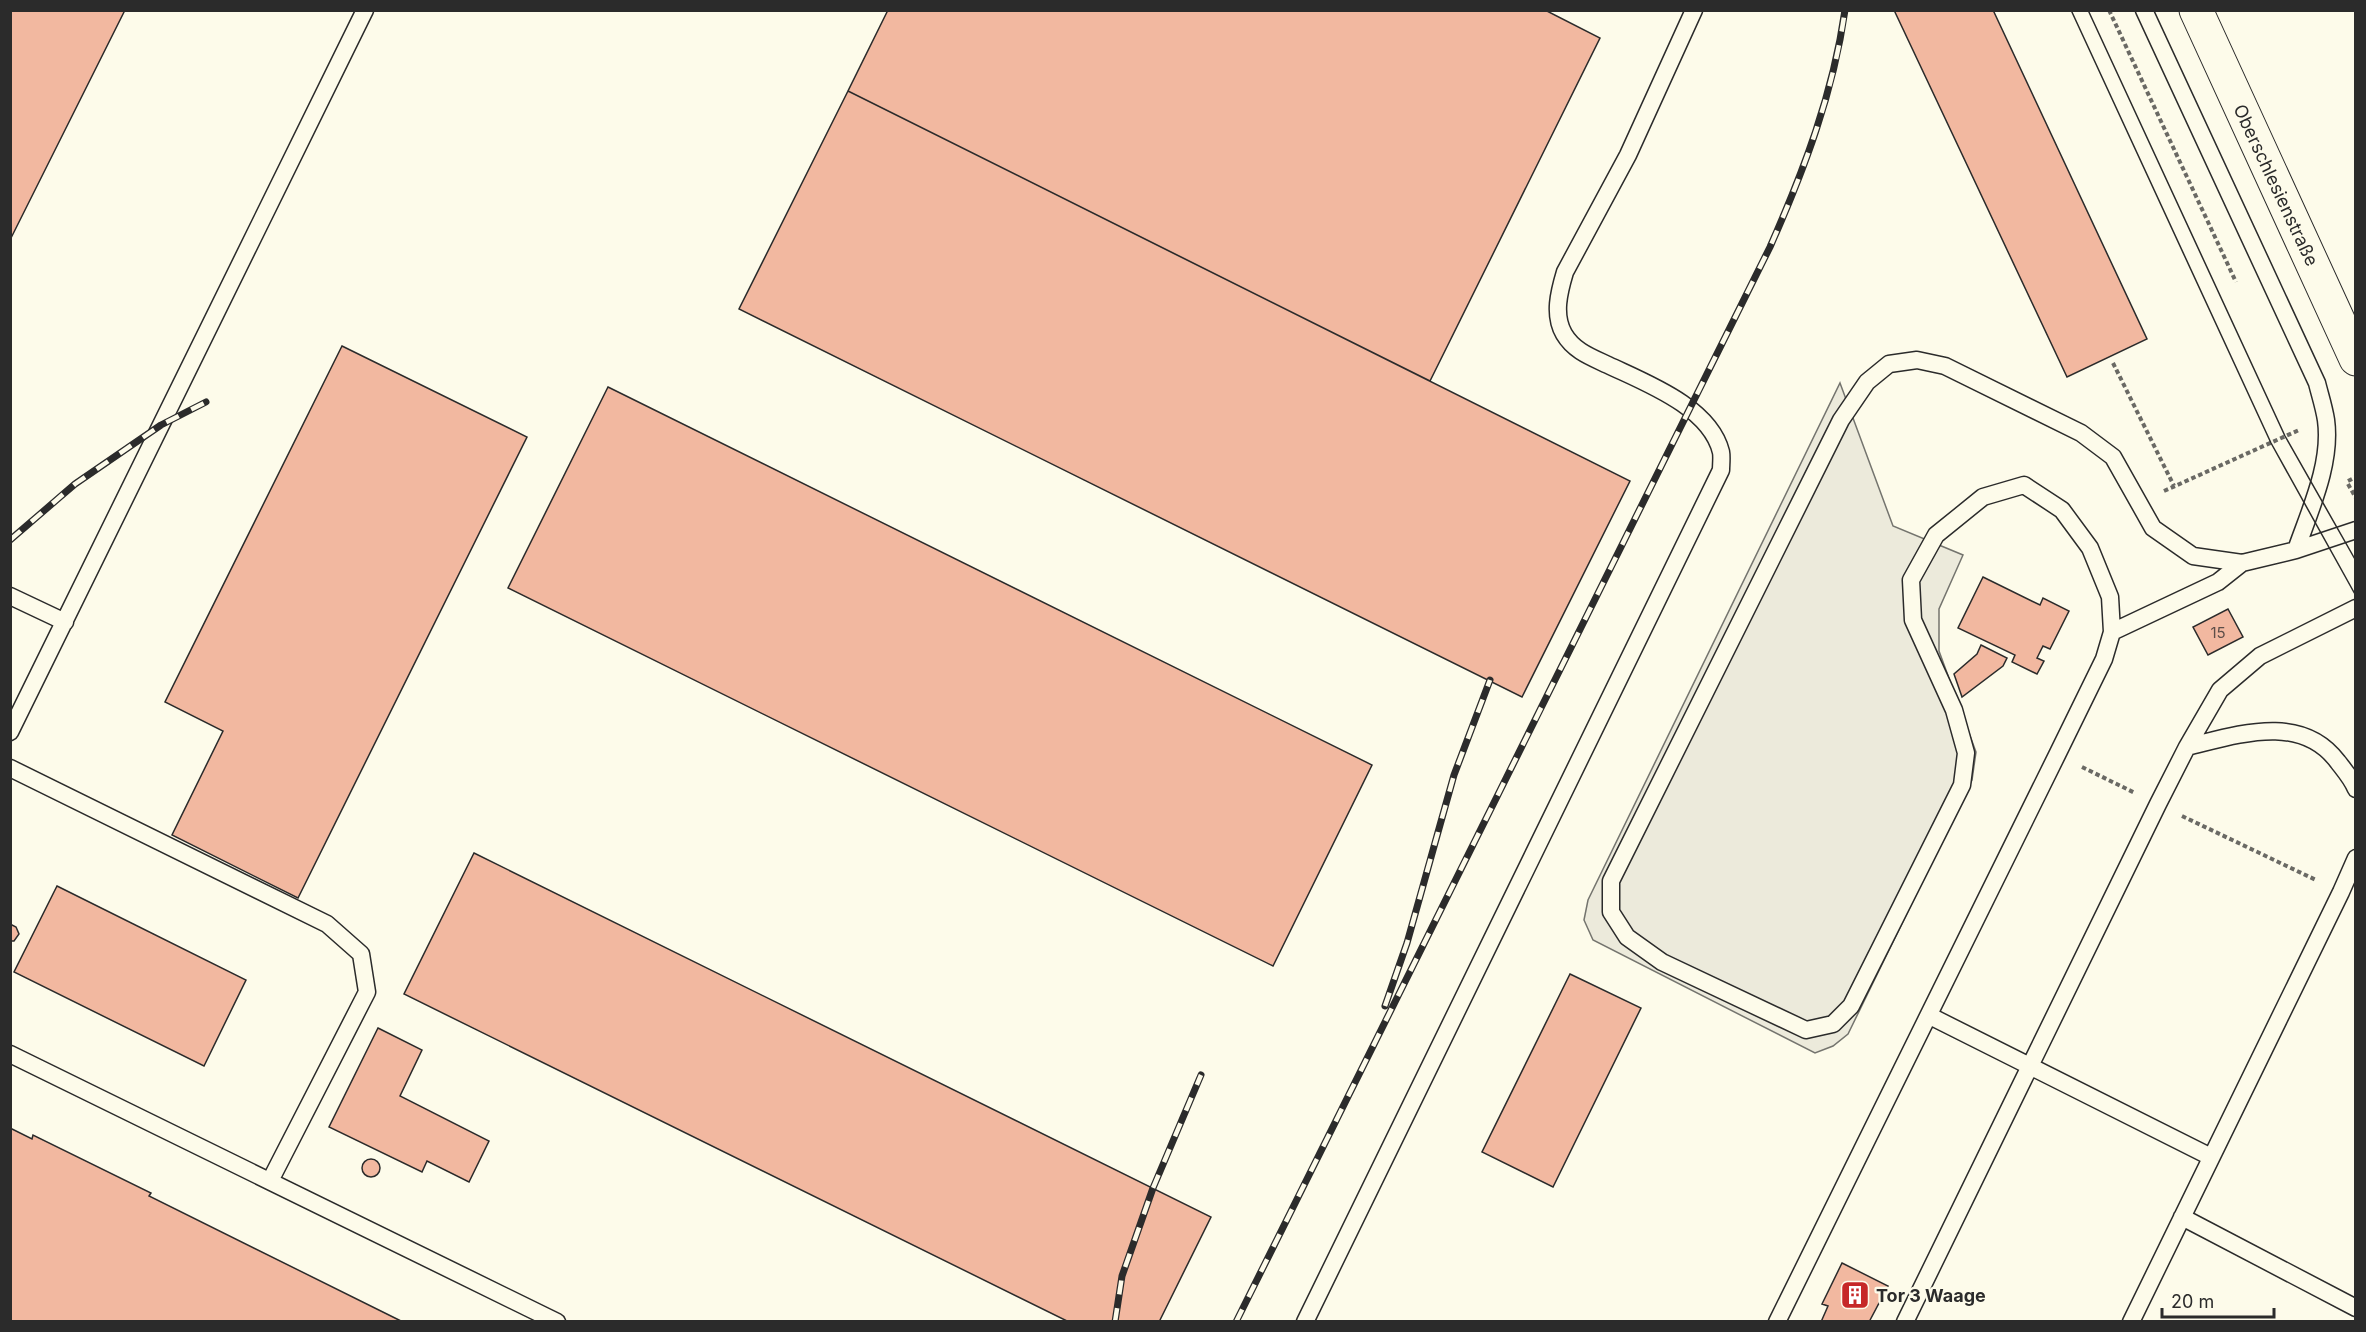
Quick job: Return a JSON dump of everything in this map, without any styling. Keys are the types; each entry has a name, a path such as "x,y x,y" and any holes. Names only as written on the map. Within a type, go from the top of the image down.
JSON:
{"main road":[{"name":"Oberschlesienstraße","path":"2196,10 2355,359"}],"lane":[{"path":"10,732 365,10"},
{"path":"1305,1322 1721,470 1721,452 1704,420 1681,403 1579,351 1564,334 1558,318 1558,293 1565,272 1628,154 1694,10"},
{"path":"2144,10 2317,383 2326,421 2325,455 2316,492 2296,550"},
{"path":"1777,1322 2057,755 2104,658 2112,632 2110,597 2090,548 2062,510 2024,485 1983,496 1936,535 1911,580 1913,620 1954,710 1966,753 1962,785 1851,1006 1833,1024 1806,1030 1662,962 1627,937 1611,912 1611,881 1841,420 1867,382 1889,364 1917,360 1945,366 2081,433 2113,457 2153,528 2193,556 2242,563 2296,550 2355,530"},
{"path":"2112,632 2218,582 2242,563"},
{"path":"10,596 65,622"},
{"path":"1905,1322 2158,804 2220,690 2260,657 2355,608"},
{"path":"2187,747 2258,730 2290,732 2328,748 2353,781 2355,789"},
{"path":"10,768 327,924 362,954 367,992 270,1181"},
{"path":"2131,1322 2211,1157 2348,895 2355,858"},
{"path":"1930,1016 2211,1157"},
{"path":"10,1054 557,1322"},
{"path":"2182,1217 2355,1308"}],"path":[{"path":"2113,363 2174,486"},
{"path":"2138,502 2305,428"},
{"path":"2057,755 2348,895"}],"shaded area":[{"path":"1840,383 1893,526 1963,555 1939,609 1939,651 1976,752 1972,780 1848,1034 1833,1046 1815,1053 1593,940 1584,920 1588,900"}],"building":[{"path":"10,10 125,10 10,240"},
{"path":"888,10 1545,10 1600,38 1430,381 848,91"},
{"path":"1894,10 1993,10 2147,339 2067,377"},
{"path":"848,91 1630,481 1522,697 739,309"},
{"path":"342,346 527,437 298,898 172,835 223,731 165,702"},
{"path":"608,387 1372,765 1273,966 508,588"},
{"path":"1983,577 2040,605 2043,598 2069,611 2050,649 2043,646 2037,658 2044,661 2037,674 2012,662 2015,655 1958,628"},
{"path":"2228,609 2243,637 2208,655 2193,627"},
{"path":"1981,645 2007,658 2003,666 1962,697 1954,674 1977,654"},
{"path":"474,853 1211,1217 1159,1322 1069,1322 404,994"},
{"path":"57,886 246,980 204,1066 14,972"},
{"path":"10,924 16,927 19,934 14,941 11,941"},
{"path":"1570,974 1641,1008 1553,1187 1482,1152"},
{"path":"378,1028 422,1050 400,1096 489,1141 469,1182 427,1161 422,1172 329,1127"},
{"path":"10,1128 32,1139 33,1135 151,1193 149,1196 403,1322 10,1322"},
{"path":"371,1159 377,1162 380,1168 377,1174 371,1177 365,1174 362,1168 365,1162"},
{"name":"Tor 3 Waage","path":"1842,1263 1888,1286 1869,1322 1821,1322 1828,1306 1822,1304"}],"tram line":[{"path":"2071,10 2271,443 2356,596"},
{"path":"2088,10 2285,436 2356,561"}],"railway":[{"path":"1236,1322 1770,247 1816,131 1833,72 1845,10"},
{"path":"10,540 75,484 161,425 206,402"},
{"path":"1385,1006 1407,943 1454,775 1490,680"},
{"path":"1115,1322 1122,1276 1153,1188 1201,1075"}],"place":[{"name":"Tor 3 Waage","path":"1855,1295"}]}
